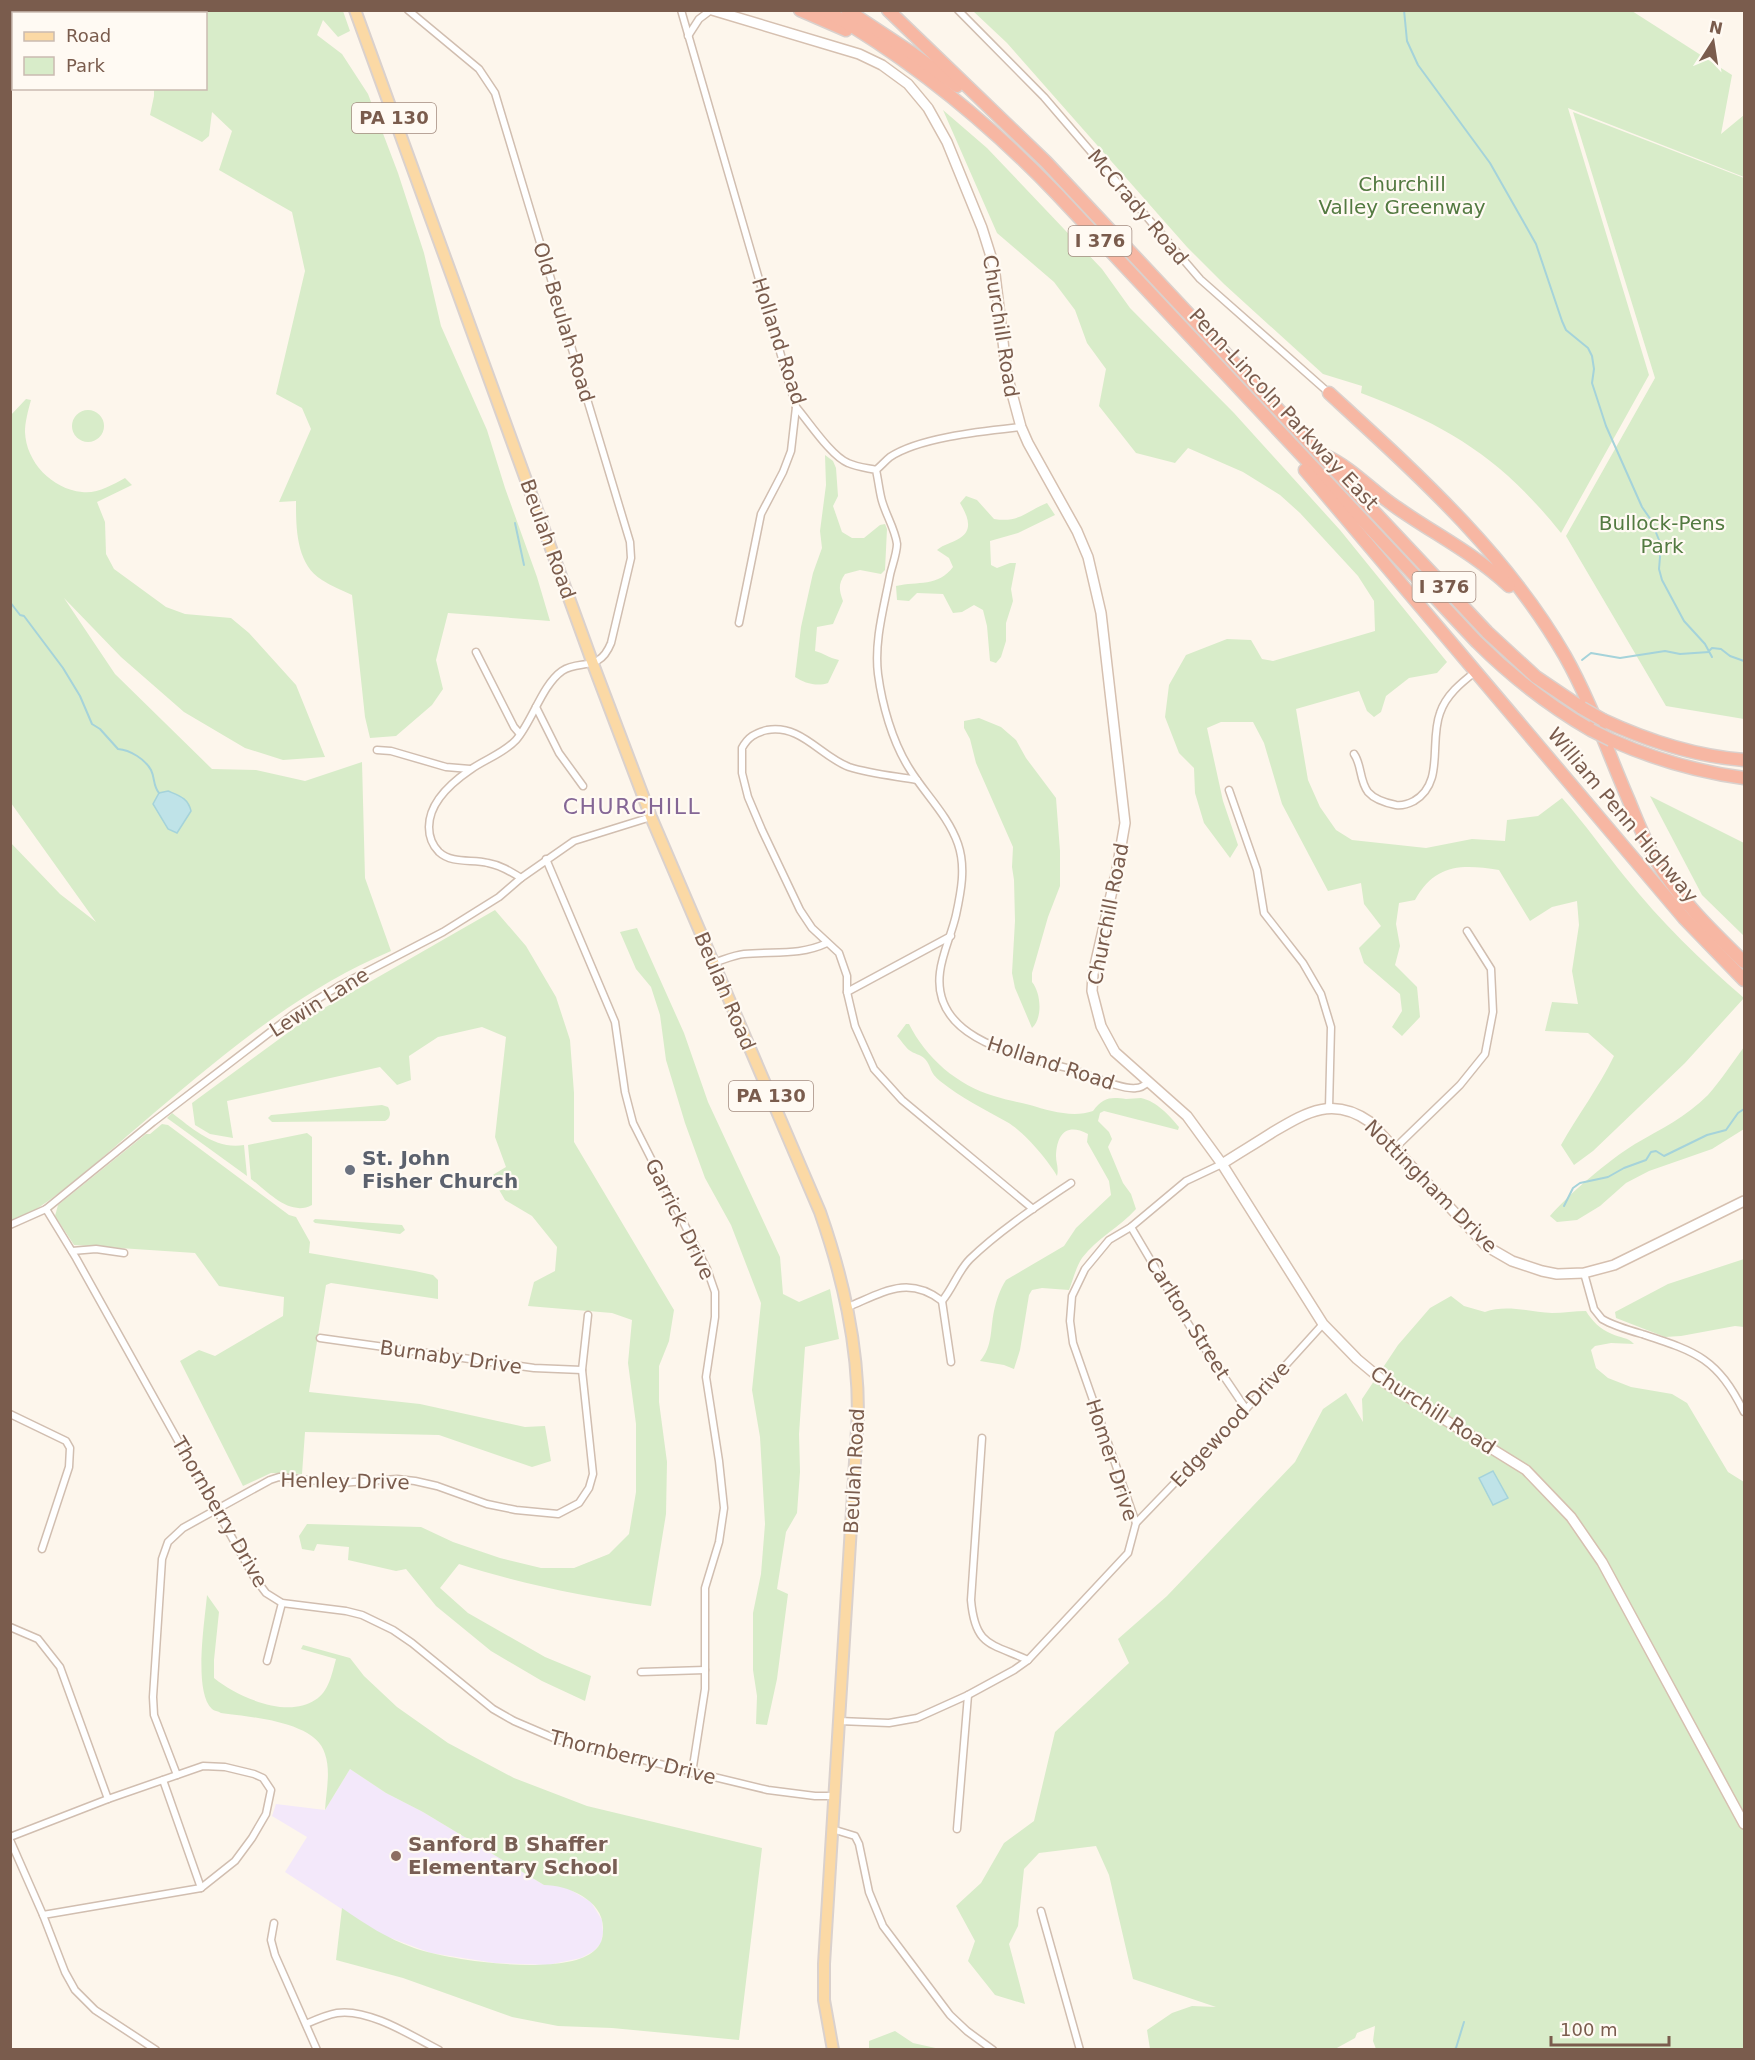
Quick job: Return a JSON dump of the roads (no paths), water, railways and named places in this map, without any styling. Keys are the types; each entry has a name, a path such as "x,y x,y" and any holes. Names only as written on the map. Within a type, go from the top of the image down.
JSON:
{"highway":[{"path":"800,10 881,45"},
{"name":"Penn-Lincoln Parkway East","path":"825,10 929,79 973,114 1036,172 1495,660 1542,699 1611,740 1673,764 1744,778"},
{"path":"847,10 912,53 1004,122"},
{"name":"Penn-Lincoln Parkway East","path":"888,10 1046,162 1505,650 1536,677 1603,720 1647,739 1678,749 1744,760"},
{"path":"1329,393 1454,513 1507,574 1543,622"},
{"name":"William Penn Highway","path":"1262,414 1326,496 1684,918 1744,980"},
{"path":"1319,453 1339,462 1385,499 1476,558 1511,588 1543,622"},
{"name":"William Penn Highway","path":"1543,622 1582,690 1654,857 1678,893 1744,962"}],"main road":[{"name":"Beulah Road","path":"355,10 651,817 820,1212 835,1253 848,1307 856,1362 858,1413 824,1964 824,2000 833,2049"}],"street":[{"name":"Old Beulah Road","path":"408,10 479,69 495,93 630,542 631,558 610,643 605,654 593,664"},
{"name":"Holland Road","path":"681,10 796,407 839,459 876,470 881,497 897,544 879,631 878,672 884,702 901,753 917,780 933,800 958,844 962,889 952,935 940,970 939,987 944,1005 954,1019 968,1031 985,1044 1003,1051 1079,1071 1128,1088 1138,1088 1148,1082"},
{"path":"688,36 699,19 712,10"},
{"name":"Churchill Road","path":"712,10 867,57 900,76 922,99 947,142 989,247 997,285 1010,388 1021,427 1088,557 1101,613 1125,823 1118,869 1093,974 1092,991 1101,1026 1115,1052 1187,1116 1222,1164 1323,1324 1357,1359 1387,1384 1526,1470 1571,1517 1602,1562 1744,1824"},
{"name":"McCrady Road","path":"958,10 1044,97 1200,279 1329,393"},
{"path":"739,623 760,514 783,472 791,451 796,407"},
{"path":"876,470 890,458 916,446 980,432 1021,427"},
{"path":"476,652 514,727 520,734"},
{"path":"521,878 505,868 487,862 449,858 440,852 432,844 429,831 430,815 436,802 470,770 508,747 520,734 553,681 562,671 593,664"},
{"path":"1354,754 1358,760 1365,788 1374,797 1388,804 1401,806 1422,796 1429,788 1433,778 1435,735 1443,706 1458,687 1475,672"},
{"path":"536,707 559,753 583,786"},
{"path":"917,780 847,766 826,755 795,732 784,729 766,730 753,735 742,748 742,773 762,830 800,910 812,928 839,953 847,976 847,992 855,1026 874,1069 902,1100 1033,1209"},
{"path":"377,750 391,751 446,767 470,770"},
{"path":"1229,790 1257,870 1264,913 1303,963 1321,994 1331,1027 1329,1108"},
{"name":"Lewin Lane","path":"10,1225 46,1209 153,1122 295,1013 339,986 443,932 499,897 521,878 574,841 651,817"},
{"name":"Garrick Drive","path":"546,860 615,1022 625,1092 633,1123 707,1269 715,1293 715,1317 706,1377 724,1508 719,1542 705,1587 703,1716 692,1773"},
{"path":"1395,1148 1460,1085 1485,1054 1493,1012 1491,969 1467,931"},
{"path":"847,992 952,935"},
{"path":"713,963 742,954 792,953 817,948 827,943"},
{"name":"Nottingham Drive","path":"1222,1164 1302,1115 1319,1109 1343,1110 1363,1117 1486,1246 1512,1261 1542,1272 1557,1274 1584,1273 1614,1265 1744,1201"},
{"name":"Homer Drive","path":"839,1721 899,1722 917,1718 997,1681 1028,1660 1128,1553 1136,1523 1073,1343 1070,1321 1072,1296 1085,1269 1109,1240 1131,1227 1186,1181 1222,1164"},
{"path":"942,1301 947,1296 958,1273 970,1259 1033,1209 1071,1183"},
{"name":"Thornberry Drive","path":"46,1209 72,1251 258,1584 266,1593 282,1603 346,1611 376,1622 412,1643 493,1709 514,1722 555,1740 768,1790 834,1796"},
{"name":"Carlton Street","path":"1131,1227 1189,1325 1246,1409"},
{"path":"72,1251 96,1249 124,1253"},
{"path":"1584,1273 1594,1309 1602,1319 1687,1349 1707,1361 1734,1390 1744,1412"},
{"path":"848,1307 905,1287 929,1292 942,1301 951,1362"},
{"name":"Henley Drive","path":"177,1775 154,1714 153,1697 162,1559 168,1542 176,1533 270,1480 279,1478 339,1483 397,1479 437,1486 487,1504 516,1510 558,1514 579,1503 589,1488 593,1474 582,1370 588,1315"},
{"name":"Edgewood Drive","path":"1136,1523 1246,1409 1323,1324"},
{"name":"Burnaby Drive","path":"320,1338 534,1368 582,1370"},
{"path":"10,1414 66,1441 70,1448 69,1467 42,1549"},
{"path":"982,1438 971,1600 972,1617 979,1636 988,1643 1028,1660"},
{"path":"267,1661 282,1603"},
{"path":"10,1627 38,1639 60,1667 108,1799"},
{"path":"641,1672 705,1670"},
{"path":"957,1829 968,1695"},
{"path":"43,1915 201,1888 235,1861 252,1838 268,1807 271,1790 263,1779 254,1774 203,1766 108,1799 10,1839 65,1972 75,1990 95,2010 156,2049"},
{"path":"163,1780 201,1888"},
{"path":"832,1829 855,1836 859,1844 869,1893 883,1926 950,2015 966,2031 993,2049"},
{"path":"1041,1911 1080,2049"},
{"path":"274,1923 272,1947 317,2049"},
{"path":"306,2024 338,2013 355,2013 379,2020 439,2049"}],"water":[{"path":"168,791 186,800 191,811 177,833 168,829 153,804 159,793"},
{"path":"1493,1471 1508,1498 1493,1505 1479,1478"}],"waterway":[{"path":"1404,10 1407,41 1418,65 1490,163 1536,244 1566,330 1588,348 1592,356 1594,369 1592,383 1606,426 1661,545 1659,569 1662,580 1684,621 1705,644 1712,657"},
{"path":"515,523 524,565"},
{"path":"10,602 20,615 24,616 63,668 80,696 92,724 100,729 118,749 132,753 145,762 151,770 159,793"},
{"path":"1710,650 1712,648 1721,649 1730,656 1744,661"},
{"path":"1582,660 1591,653 1620,658 1665,651 1680,654 1709,652"},
{"path":"1564,1206 1573,1188 1580,1183 1608,1177 1646,1160 1651,1152 1656,1151 1664,1156 1707,1135 1726,1130 1738,1113 1744,1109"},
{"path":"1453,2050 1456,2048 1464,2022"}],"place":[{"name":"St. John Fisher Church","path":"350,1170"},
{"name":"Sanford B Shaffer Elementary School","path":"396,1856"}],"district":[{"name":"CHURCHILL","path":"632,806"}],"park label":[{"name":"Churchill Valley Greenway","path":"1402,196"},
{"name":"Bullock-Pens Park","path":"1662,534"}]}
